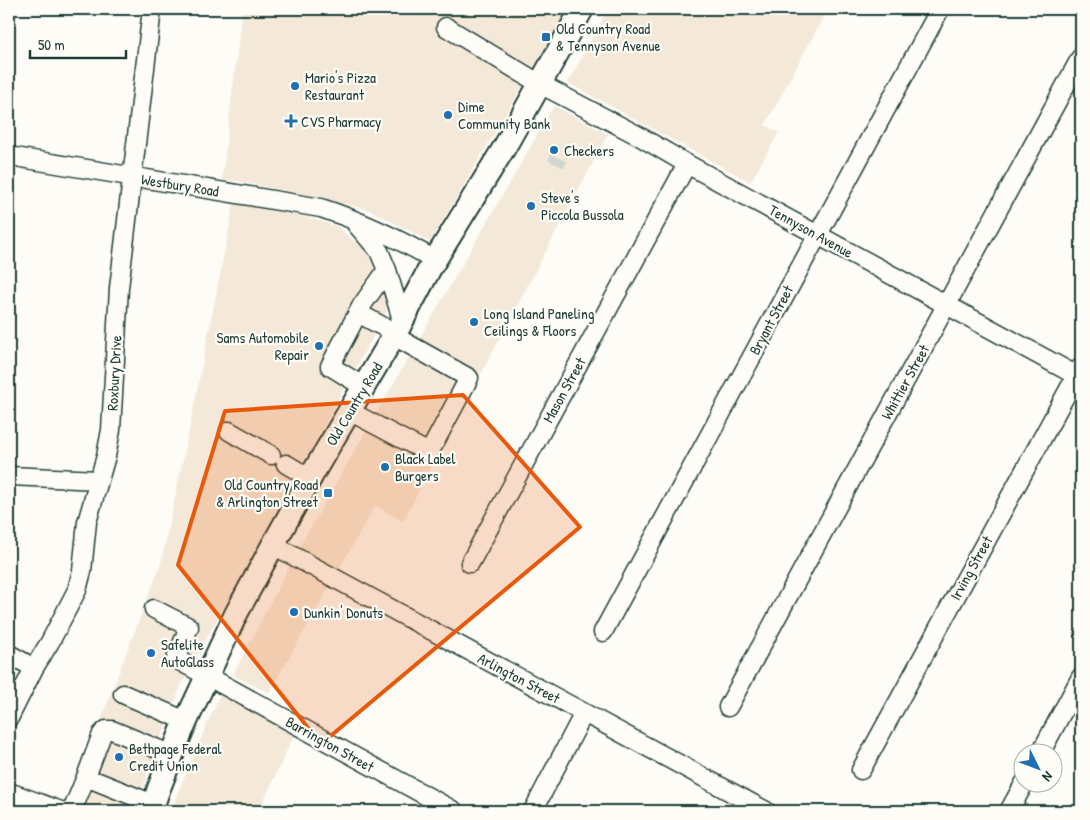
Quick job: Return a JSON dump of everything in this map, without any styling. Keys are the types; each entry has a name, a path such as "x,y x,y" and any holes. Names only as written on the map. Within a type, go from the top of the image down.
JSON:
{"main road":[{"name":"Old Country Road","path":"152,808 186,721 236,614 273,545 436,260 504,148 582,9"}],"street":[{"name":"Roxbury Drive","path":"9,718 76,590 82,571 87,522 106,456 111,430 119,288 152,9"},
{"name":"Bryant Street","path":"603,632 940,9"},
{"name":"Tennyson Avenue","path":"446,27 540,84 639,136 947,305 1080,373"},
{"name":"Whittier Street","path":"728,707 1081,57"},
{"name":"Westbury Road","path":"9,156 321,208 350,218 419,250 436,260"},
{"name":"Mason Street","path":"470,563 687,164"},
{"name":"Westbury Road","path":"350,218 379,251 387,270 397,330"},
{"path":"364,387 330,366 362,305 387,270"},
{"path":"349,411 429,453 469,378 397,330 358,313"},
{"name":"Irving Street","path":"861,770 1080,373"},
{"path":"229,431 310,478"},
{"path":"9,476 99,480"},
{"name":"Arlington Street","path":"273,545 766,811"},
{"name":"Barrington Street","path":"154,609 189,627 176,659 454,811"},
{"path":"9,654 34,668"},
{"path":"1046,742 1081,677"},
{"path":"123,694 186,721"},
{"path":"533,811 584,714"},
{"path":"72,811 102,734 106,730 112,730 172,755"},
{"path":"86,777 152,808"},
{"path":"9,792 61,811"},
{"path":"1009,811 1019,792"}],"highlighted area":[{"path":"463,395 580,527 321,744 178,565 225,411"}],"shaded area":[{"path":"242,9 568,9 430,242 370,210 301,194 222,180"},
{"path":"608,9 828,9 765,125 779,133 750,182 568,83"},
{"path":"554,106 608,134 403,521 375,506 269,693 233,675 302,542"},
{"path":"234,203 314,219 338,227 366,251 382,279 387,311 182,683 134,811 109,811 71,798 161,563"},
{"path":"221,692 296,731 259,811 170,811"}],"tunnel":[{"path":"556,164 559,158"}],"place":[{"name":"Old Country Road & Tennyson Avenue","path":"546,37"},
{"name":"Mario's Pizza Restaurant","path":"295,86"},
{"name":"Dime Community Bank","path":"448,115"},
{"name":"CVS Pharmacy","path":"291,121"},
{"name":"Checkers","path":"554,150"},
{"name":"Steve's Piccola Bussola","path":"531,206"},
{"name":"Long Island Paneling Ceilings & Floors","path":"474,322"},
{"name":"Sams Automobile Repair","path":"319,346"},
{"name":"Black Label Burgers","path":"385,467"},
{"name":"Old Country Road & Arlington Street","path":"328,493"},
{"name":"Dunkin' Donuts","path":"294,612"},
{"name":"Safelite AutoGlass","path":"151,653"},
{"name":"Bethpage Federal Credit Union","path":"119,757"}]}
